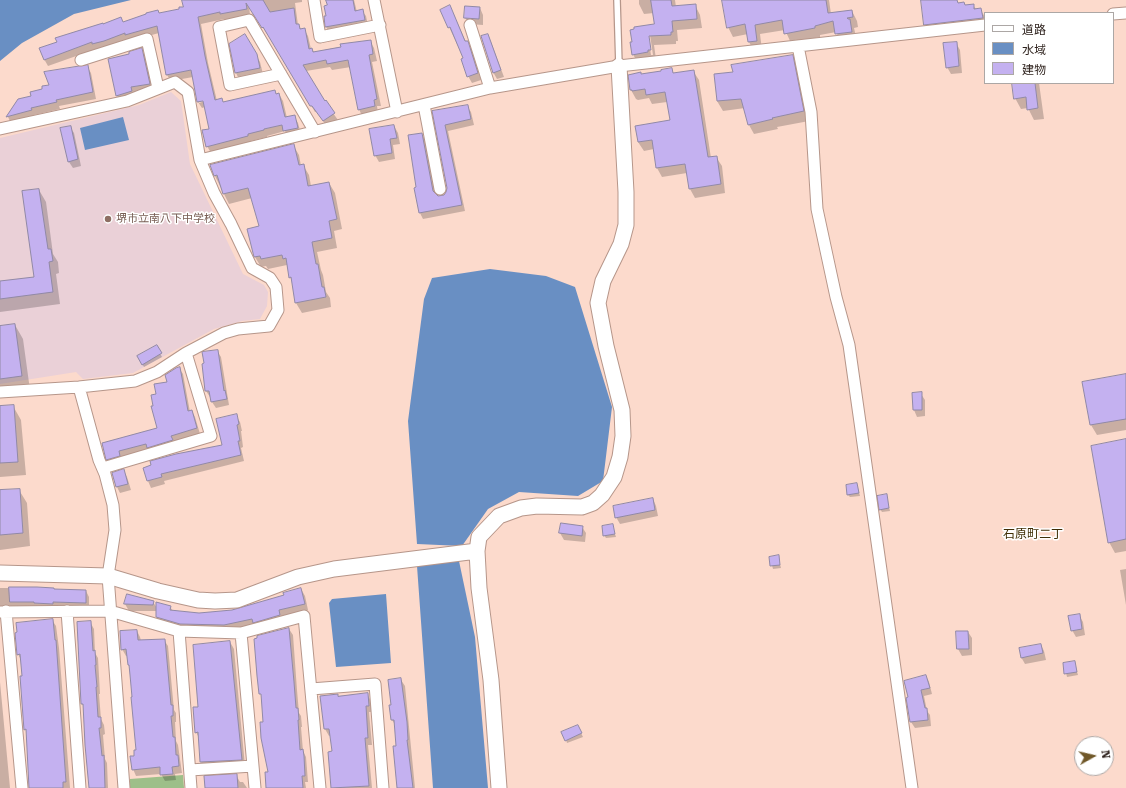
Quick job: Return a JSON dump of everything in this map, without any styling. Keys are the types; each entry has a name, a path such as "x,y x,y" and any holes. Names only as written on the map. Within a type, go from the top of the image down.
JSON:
{"street":[{"path":"314,0 320,37 380,25"},
{"path":"374,0 397,112"},
{"path":"1114,14 1126,13"},
{"path":"281,74 230,85 219,27 249,20 281,74 315,132"},
{"path":"470,25 490,88"},
{"path":"200,160 490,88 619,66 984,25"},
{"path":"81,60 147,39 158,88"},
{"path":"798,46 811,112 817,209 836,297 849,345 912,788"},
{"path":"499,788 491,680 479,588 477,551 479,537 499,516 522,508 537,506 582,507 593,503 602,495 614,476 620,457 623,436 622,410 606,346 598,303 603,281 621,244 626,225 626,192 619,66"},
{"path":"0,130 127,101 175,82 188,92 200,160 214,193 252,268 270,278 276,287 278,310 270,326 224,333 186,353 157,372 135,381 79,387 0,392"},
{"path":"424,105 440,189"},
{"path":"103,468 211,436 186,353"},
{"path":"79,387 113,505 115,530 108,576 124,788"},
{"path":"0,573 108,576 158,591 198,600 237,600 298,577 334,569 477,551"},
{"path":"67,611 80,788"},
{"path":"22,788 3,612 110,611 179,631 241,633 304,616 320,788"},
{"path":"179,631 191,788"},
{"path":"241,633 255,788"},
{"path":"311,689 375,684 384,788"},
{"path":"190,770 253,766"}],"lane":[{"path":"618,0 619,66"}],"shaded area":[{"name":"堺市立南八下中学校","path":"171,92 181,101 190,164 243,274 264,285 268,292 267,306 260,319 242,321 214,329 133,373 83,379 76,372 0,384 0,138 139,105"}],"green space":[{"path":"183,775 184,788 130,788 130,779"}],"water":[{"path":"0,0 131,0 74,14 22,43 0,61"},
{"path":"123,117 129,140 85,150 80,128"},
{"path":"490,269 546,276 575,287 612,407 603,481 578,496 519,492 488,509 462,546 417,544 408,421 424,299 432,278"},
{"path":"459,561 475,637 488,788 433,788 417,566"},
{"path":"386,594 391,663 336,667 329,603 332,599"}],"building":[{"path":"182,0 263,0 270,12 294,8 296,24 299,24 300,29 305,28 309,49 312,48 313,52 341,47 340,44 371,40 373,54 369,55 377,99 374,100 375,106 358,110 348,60 327,64 326,60 303,65 325,101 326,100 335,113 323,121 312,106 310,106 263,27 262,28 246,3 247,9 220,14 220,12 198,17 215,100 222,98 223,102 275,90 276,94 279,93 285,117 295,115 298,128 283,131 282,125 206,147 202,130 209,129 203,101 197,102 191,70 166,75 157,26 125,35 125,33 92,44 92,42 44,60 39,48 57,42 55,38 103,24 121,17 123,22 158,10 159,13 179,9 179,7 183,7"},
{"path":"326,0 353,0 355,11 363,9 365,20 325,27 324,16 326,16 324,6 327,5"},
{"path":"651,0 671,0 672,6 696,4 697,19 672,21 673,32 671,32 671,35 649,36 651,50 632,55 630,30 634,29 634,27 654,24"},
{"path":"722,0 826,0 828,13 852,10 853,17 847,18 850,19 852,32 835,34 833,21 815,26 815,28 784,34 782,20 755,25 757,41 748,42 745,24 727,28"},
{"path":"921,0 957,0 958,3 964,2 965,5 974,4 974,9 981,8 983,18 924,25"},
{"path":"450,5 465,41 468,41 478,73 467,77 461,59 463,58 450,27 448,28 440,10"},
{"path":"465,6 480,7 479,19 464,18"},
{"path":"245,34 257,54 260,68 235,73 229,44"},
{"path":"488,34 501,70 493,73 481,36"},
{"path":"957,42 959,66 946,68 943,43"},
{"path":"142,48 150,84 131,87 132,91 116,96 108,59 129,54 129,52"},
{"path":"793,55 804,111 748,125 741,99 717,101 714,74 733,72 731,65"},
{"path":"88,65 93,92 56,100 57,102 31,108 32,110 6,117 18,99 31,96 30,92 42,89 42,86 49,85 44,72"},
{"path":"672,68 673,73 694,70 708,157 717,156 721,184 689,189 685,164 656,168 652,140 638,142 635,126 670,120 665,92 646,95 645,89 632,91 630,90 628,75 641,72 641,74 661,71"},
{"path":"1012,84 1035,84 1038,108 1027,110 1026,97 1014,99"},
{"path":"468,105 471,119 445,125 462,205 419,213 414,188 416,187 408,135 422,133 433,191 438,196 444,195 447,188 432,111"},
{"path":"394,125 397,138 390,139 392,153 374,156 369,129"},
{"path":"71,126 78,159 68,162 60,128"},
{"path":"294,144 299,165 304,164 308,186 329,182 337,219 329,221 332,238 312,242 316,264 318,264 322,287 324,287 326,297 295,303 286,258 283,259 282,255 261,259 260,256 254,257 247,229 259,226 248,188 223,194 217,175 214,176 210,165"},
{"path":"39,189 48,249 51,249 53,261 49,262 53,292 0,299 0,281 34,277 22,191"},
{"path":"15,324 22,376 0,379 0,326"},
{"path":"157,345 162,353 142,365 137,356"},
{"path":"218,350 224,391 225,390 227,399 211,402 209,391 205,391 202,352"},
{"path":"180,367 188,411 192,410 197,428 171,436 173,440 147,448 146,444 119,451 120,456 106,460 102,443 157,428 151,406 153,406 151,395 156,394 154,384 167,382 165,375"},
{"path":"1126,374 1126,419 1090,425 1082,382"},
{"path":"922,392 922,410 913,410 912,393"},
{"path":"14,405 18,462 0,463 0,406"},
{"path":"237,414 239,424 237,425 240,441 238,441 241,455 161,474 162,477 147,481 143,468 151,465 150,461 222,445 216,419"},
{"path":"1126,439 1126,539 1108,543 1091,446"},
{"path":"124,469 128,484 116,487 112,473"},
{"path":"857,483 859,493 847,495 846,485"},
{"path":"20,489 23,533 0,535 0,490"},
{"path":"887,494 889,508 879,510 877,496"},
{"path":"653,498 655,510 615,518 613,506"},
{"path":"561,523 583,526 582,536 559,533"},
{"path":"613,524 615,534 603,536 602,526"},
{"path":"779,555 780,565 770,566 769,557"},
{"path":"9,587 86,590 86,603 53,602 53,604 10,602"},
{"path":"301,588 305,604 279,610 280,615 253,623 252,619 224,625 180,624 156,617 156,602 171,606 170,610 199,613 232,610 284,595 283,593"},
{"path":"127,594 154,601 153,605 124,604"},
{"path":"1080,614 1082,629 1071,631 1068,616"},
{"path":"53,619 56,640 66,782 63,782 63,788 29,788 26,729 24,730 20,676 22,676 20,654 17,655 15,633 17,632 16,623"},
{"path":"91,621 93,651 95,650 98,717 101,717 101,728 99,728 102,756 104,755 105,788 89,788 83,704 81,704 77,622"},
{"path":"289,628 296,708 298,708 300,750 303,749 305,776 302,776 303,788 266,788 265,772 268,772 261,738 260,722 263,722 254,639 257,638 257,636"},
{"path":"137,630 138,640 165,639 171,705 173,705 173,716 171,716 173,737 175,737 176,755 178,755 179,766 172,767 173,774 160,775 160,767 132,770 130,756 134,756 134,750 136,750 132,697 129,665 126,649 121,650 120,631"},
{"path":"956,631 968,631 969,649 957,649"},
{"path":"230,641 242,760 200,762 198,732 195,733 193,707 198,707 193,645"},
{"path":"1041,644 1043,653 1021,658 1019,648"},
{"path":"1075,661 1077,672 1064,674 1063,663"},
{"path":"926,675 930,688 921,690 925,708 927,708 928,720 910,722 906,698 908,697 904,681"},
{"path":"401,678 413,788 397,788 393,746 396,746 394,720 391,720 388,680"},
{"path":"368,693 369,706 366,706 368,738 365,738 369,786 331,788 328,752 332,751 329,729 324,729 320,696"},
{"path":"578,725 582,733 565,741 561,732"},
{"path":"237,774 238,788 205,788 204,776"}],"place":[{"name":"堺市立南八下中学校","path":"108,219"}],"district":[{"name":"石原町二丁","path":"1033,534"}]}
